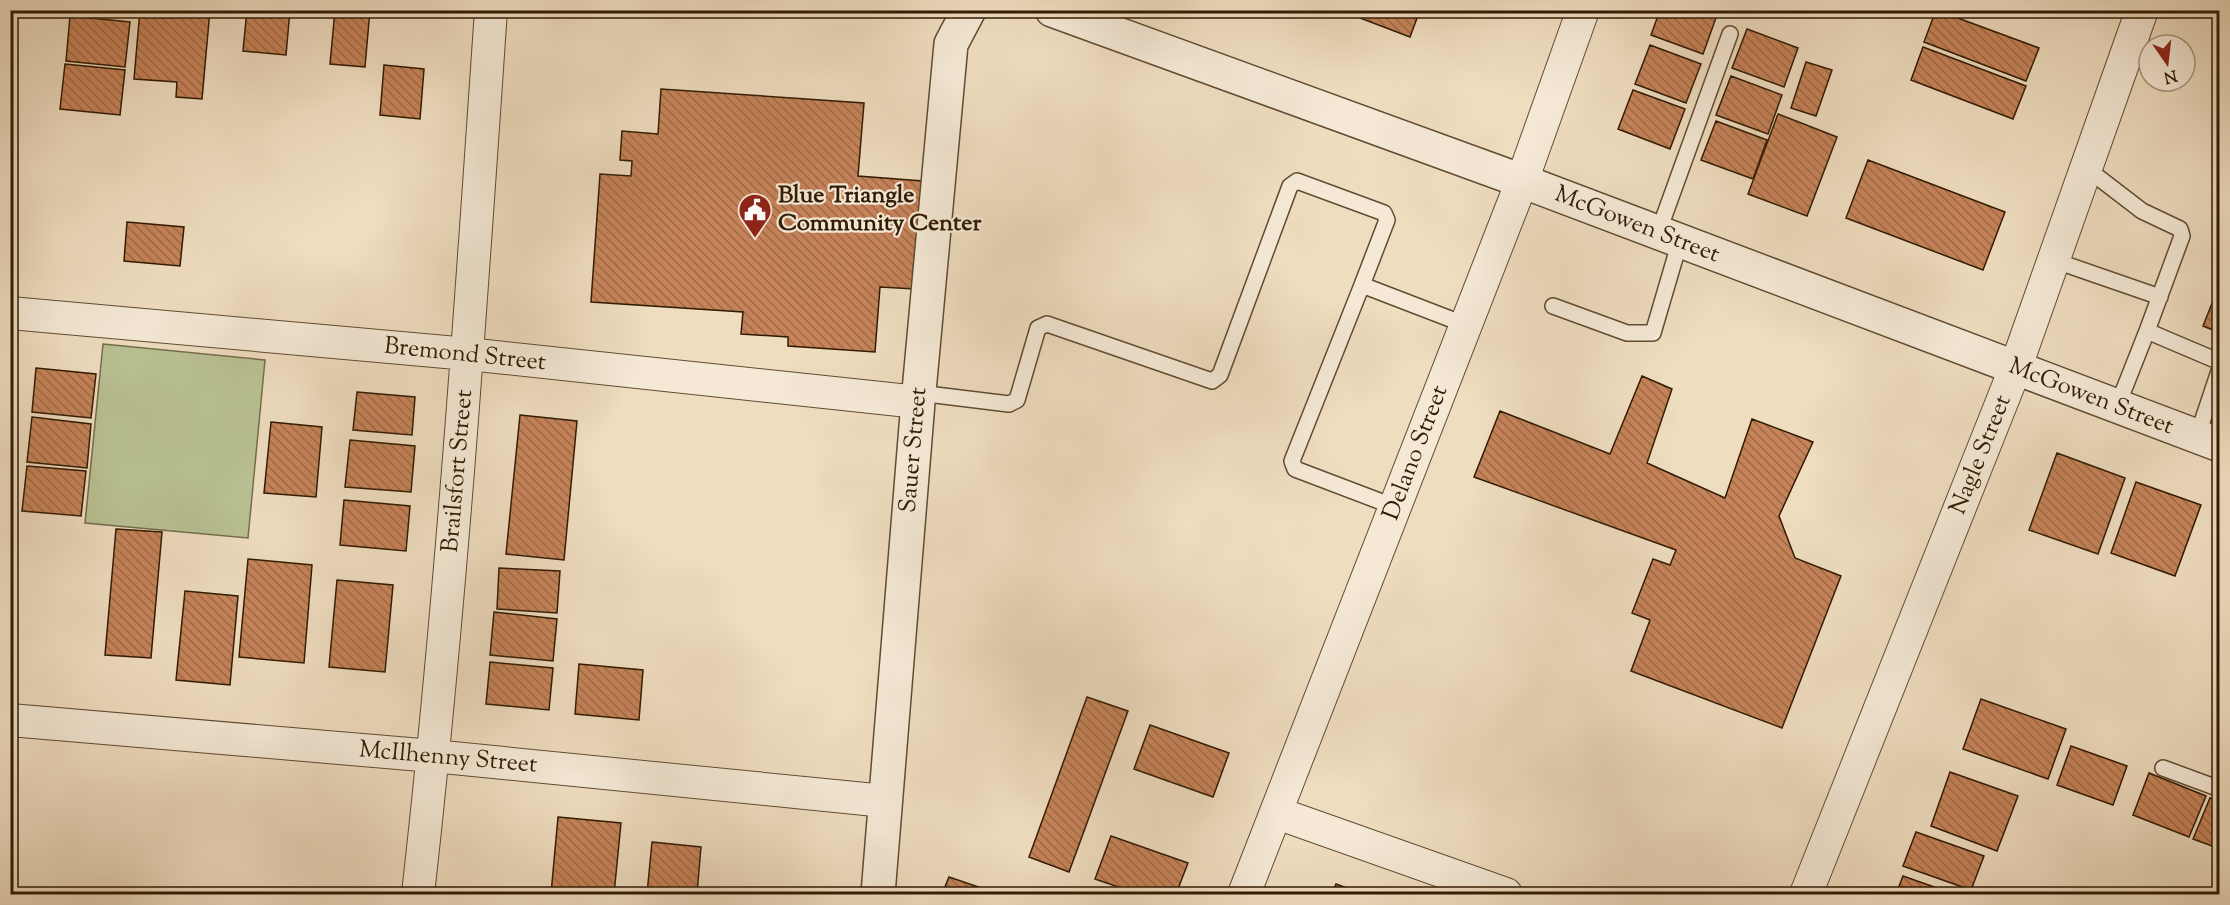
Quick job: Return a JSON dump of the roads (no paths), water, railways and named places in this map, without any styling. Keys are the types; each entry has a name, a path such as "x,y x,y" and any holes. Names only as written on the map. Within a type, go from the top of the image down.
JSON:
{"street":[{"name":"Brailsfort Street","path":"418,894 433,756 468,354 491,10"},
{"name":"Sauer Street","path":"878,894 951,44 969,10"},
{"name":"McGowen Street","path":"1052,10 1522,181 2208,441"},
{"name":"Delano Street","path":"1244,894 1522,181 1583,10"},
{"name":"Nagle Street","path":"1806,894 2015,369 2142,10"},
{"name":"Bremond Street","path":"10,313 468,354 919,398"},
{"name":"McIlhenny Street","path":"10,720 433,756 885,801"},
{"path":"1277,813 1506,894"}],"lane":[{"path":"1553,306 1627,333 1653,333 1663,308 1669,237 1730,34"},
{"path":"2086,168 2142,212 2180,229 2182,236 2117,407"},
{"path":"919,398 1009,404 1017,400 1038,328 1047,324 1212,381 1220,375 1290,186 1297,181 1384,213 1387,220 1292,461 1295,469 1395,507"},
{"path":"2053,260 2160,297"},
{"path":"1362,285 1466,325"},
{"path":"2147,331 2220,362"},
{"path":"2208,441 2220,368"},
{"path":"2163,768 2220,789"}],"place":[{"name":"Blue Triangle Community Center","path":"755,239"}]}
